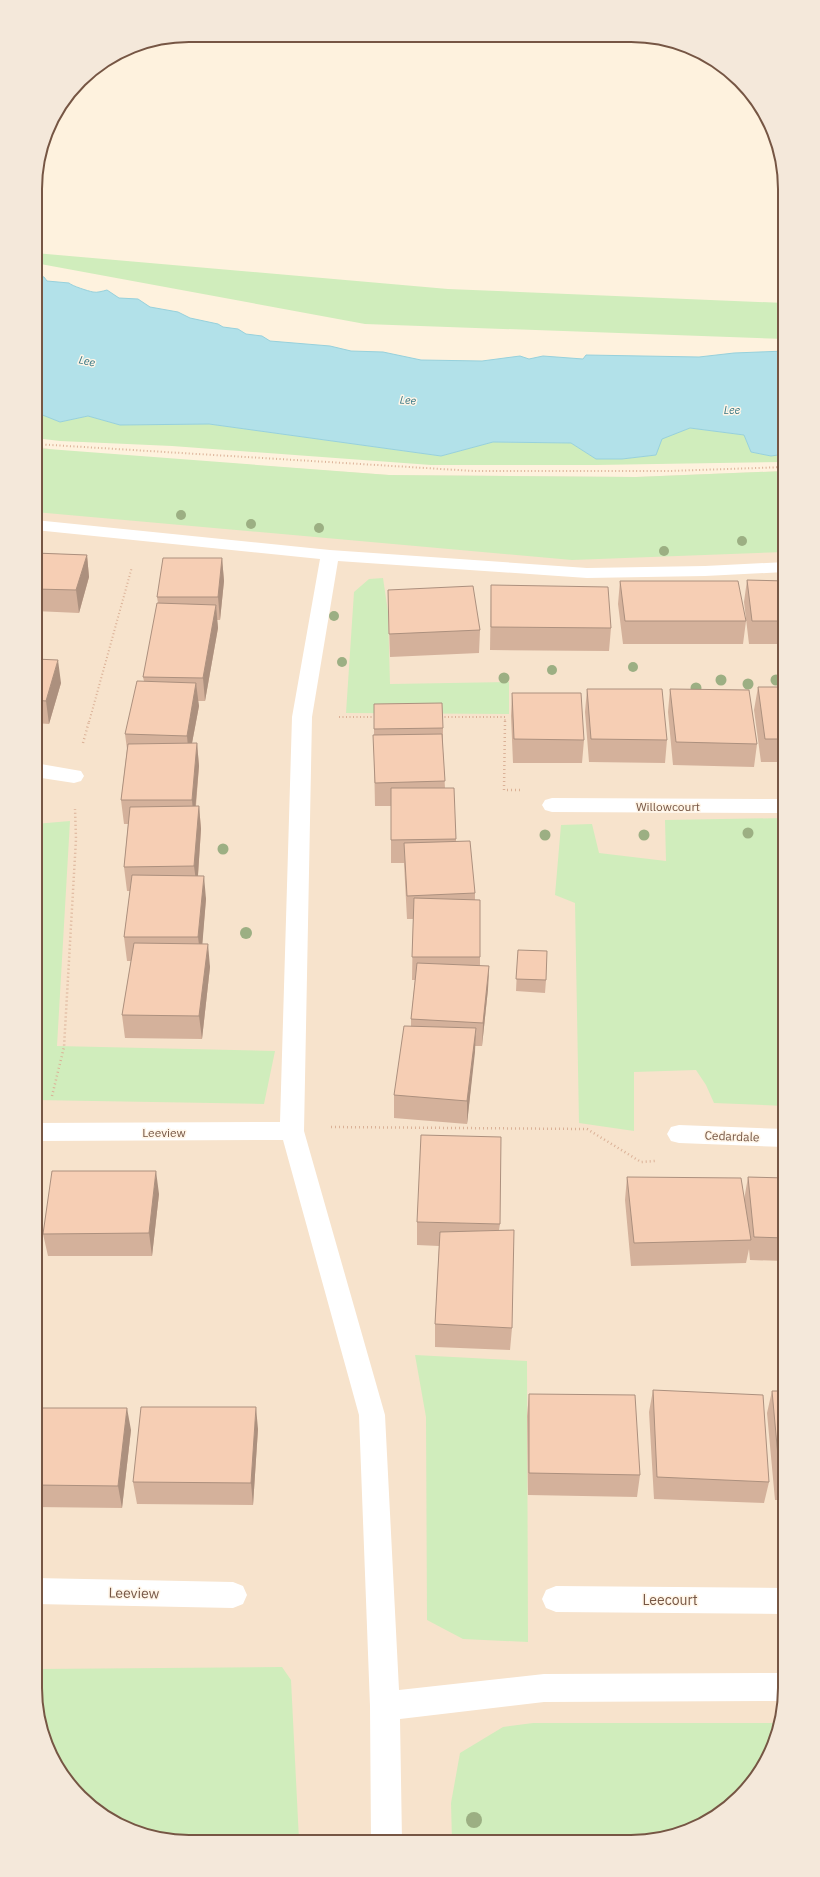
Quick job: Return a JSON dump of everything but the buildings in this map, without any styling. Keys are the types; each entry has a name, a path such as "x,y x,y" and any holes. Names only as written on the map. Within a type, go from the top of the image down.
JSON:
{"street":[{"path":"42,526 330,555 587,573 778,568"},
{"path":"330,555 302,718 292,1129 372,1415 385,1706 386,1835"},
{"path":"42,771 74,776"},
{"name":"Willowcourt","path":"552,805 778,806"},
{"name":"Leeview","path":"42,1132 292,1129"},
{"name":"Cedardale","path":"679,1134 778,1138"},
{"name":"Leeview","path":"42,1590 233,1595"},
{"name":"Leecourt","path":"556,1599 778,1601"},
{"path":"385,1706 544,1688 778,1687"}],"path":[{"path":"42,444 474,471 670,471 778,467"},
{"path":"42,1124 65,1037 76,839 74,776 141,535"},
{"path":"435,717 505,717 504,790 548,789 552,805"},
{"path":"302,718 380,718"},
{"path":"292,1129 587,1129 641,1162 682,1160 679,1134"}],"shaded area":[{"path":"42,447 60,451 389,475 636,477 778,471 778,1697 773,1726 767,1744 748,1777 735,1792 720,1805 687,1824 650,1834 180,1835 151,1830 133,1824 100,1805 85,1792 72,1777 53,1744 47,1726 42,1697"}],"green space":[{"path":"42,254 448,289 778,303 778,339 365,324 42,264"},
{"path":"42,415 60,422 88,416 120,425 209,424 441,456 493,442 571,443 596,459 622,459 656,455 661,439 690,428 744,435 751,452 771,456 778,455 778,462 596,465 431,465 172,446 42,439"},
{"path":"42,449 389,475 636,477 778,471 778,552 572,560 42,513"},
{"path":"383,578 388,612 390,684 509,682 509,714 346,713 354,592 369,579"},
{"path":"778,818 778,1106 714,1103 706,1085 696,1070 634,1072 634,1131 579,1123 575,903 555,895 561,825 592,824 599,853 666,861 665,820"},
{"path":"70,821 57,1046 275,1051 264,1104 42,1100 42,823"},
{"path":"415,1355 527,1361 528,1642 463,1639 427,1620 426,1417"},
{"path":"282,1667 291,1680 299,1835 170,1834 133,1824 107,1810 85,1792 72,1777 57,1753 47,1726 43,1707 42,1669"},
{"path":"533,1723 774,1723 763,1753 748,1777 735,1792 720,1805 687,1824 669,1830 640,1835 452,1835 451,1803 460,1753 503,1727"}],"water":[{"name":"Lee","path":"42,277 47,281 69,283 93,292 107,290 119,298 138,299 150,307 178,312 190,318 218,324 223,327 238,329 246,334 262,336 270,341 330,346 351,351 383,352 421,360 482,361 520,356 529,359 543,356 583,359 586,355 699,357 734,353 778,351 778,455 771,456 751,452 744,435 690,428 662,439 656,455 622,459 596,459 571,443 493,442 441,456 209,424 120,425 88,416 60,422 42,415"}]}
